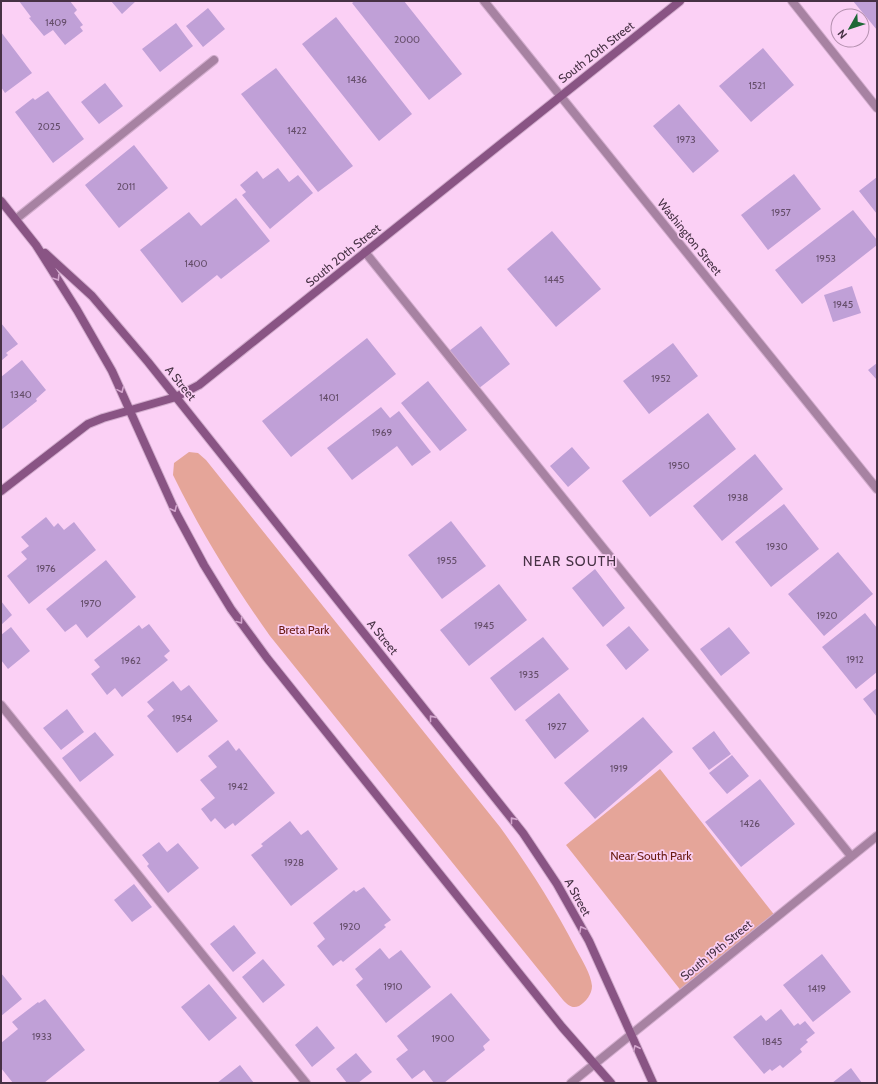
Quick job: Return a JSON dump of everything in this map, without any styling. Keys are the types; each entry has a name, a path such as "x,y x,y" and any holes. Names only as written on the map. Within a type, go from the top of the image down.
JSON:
{"main road":[{"name":"South 20th Street","path":"1,492 83,428 103,418 176,397 199,385 680,1"},
{"name":"A Street","path":"1,201 36,245 112,371 176,513 204,565 231,609 277,670 593,1064 611,1083"},
{"name":"A Street","path":"36,245 92,296 176,397 523,833 558,884 589,941 653,1083"}],"street":[{"name":"Washington Street","path":"484,1 877,489"},
{"path":"792,1 877,108"},
{"path":"16,219 214,60"},
{"path":"365,252 851,856"},
{"path":"1,705 306,1083"},
{"name":"South 19th Street","path":"571,1083 877,836"}],"green space":[{"name":"Breta Park","path":"189,452 198,453 206,460 500,827 531,871 568,933 586,967 590,977 592,989 588,998 582,1004 577,1007 572,1007 563,1000 270,636 218,557 173,475 174,463"},
{"name":"Near South Park","path":"660,769 776,917 682,992 566,845"}],"building":[{"path":"19,1 70,1 77,10 74,13 83,25 80,27 83,31 65,45 53,30 44,36 29,18 31,17"},
{"path":"111,1 136,1 122,14"},
{"path":"355,1 404,1 462,74 429,100 352,3"},
{"path":"853,1 877,1 877,30 870,22 870,8 859,8"},
{"path":"208,8 225,29 203,47 186,26"},
{"path":"336,17 412,114 379,141 302,44"},
{"path":"176,23 193,46 160,72 142,49"},
{"path":"1,32 32,73 5,93 1,87"},
{"path":"763,48 794,85 751,122 719,86"},
{"path":"276,68 353,166 318,192 241,94"},
{"path":"105,83 123,106 99,124 81,102"},
{"path":"48,91 84,139 53,163 15,112 33,98 35,100"},
{"path":"679,104 719,151 693,173 653,126"},
{"path":"134,145 168,188 119,228 85,185"},
{"path":"278,168 289,182 298,175 313,193 270,229 242,195 246,192 240,185 257,171 263,179"},
{"path":"794,174 821,209 768,250 741,215"},
{"path":"877,177 877,214 859,191"},
{"path":"236,198 270,241 221,279 217,275 182,303 140,250 189,212 201,226"},
{"path":"853,210 877,240 877,245 802,304 775,270"},
{"path":"552,231 601,289 556,327 507,269"},
{"path":"852,286 861,313 833,322 824,295"},
{"path":"1,323 18,344 6,353 8,355 1,361"},
{"path":"481,326 510,364 478,389 449,351"},
{"path":"367,338 396,374 291,457 262,421"},
{"path":"673,343 698,376 649,414 623,381"},
{"path":"22,360 46,390 36,399 37,401 1,430 1,377"},
{"path":"877,363 877,380 868,370"},
{"path":"428,381 467,430 440,451 401,403"},
{"path":"381,407 390,418 399,411 431,452 412,466 397,446 352,480 327,448"},
{"path":"708,413 736,449 650,517 622,481"},
{"path":"572,447 590,468 568,487 550,466"},
{"path":"755,454 783,489 722,541 693,506"},
{"path":"784,504 819,549 771,587 735,542"},
{"path":"46,517 54,527 58,523 64,530 74,522 96,550 29,604 7,576 27,559 21,552 29,546 21,537"},
{"path":"451,521 486,566 442,599 408,555"},
{"path":"838,552 873,594 824,636 788,594"},
{"path":"106,560 136,597 87,638 76,624 65,632 46,609"},
{"path":"595,569 625,608 603,627 572,588"},
{"path":"499,584 527,620 469,666 440,630"},
{"path":"1,601 12,615 1,625"},
{"path":"865,613 877,628 877,672 856,689 822,647"},
{"path":"149,624 170,651 164,656 168,660 122,697 115,688 107,695 91,674 100,667 94,660 139,625 142,629"},
{"path":"629,626 649,650 626,670 606,645"},
{"path":"11,627 30,651 8,669 1,660 1,635"},
{"path":"729,627 750,653 721,676 700,649"},
{"path":"543,637 569,669 515,711 490,678"},
{"path":"173,681 181,691 189,685 218,721 177,753 147,716 154,710 147,702"},
{"path":"877,688 877,717 863,699"},
{"path":"559,693 589,731 555,759 525,720"},
{"path":"67,709 84,732 61,750 43,728"},
{"path":"643,717 673,752 595,819 564,783"},
{"path":"714,731 731,754 709,770 692,748"},
{"path":"95,732 114,755 80,782 62,758"},
{"path":"228,740 236,751 239,748 275,793 235,826 233,823 225,829 215,818 211,822 201,809 215,798 200,780 217,767 208,756"},
{"path":"732,755 749,776 727,794 709,773"},
{"path":"760,779 795,824 741,867 705,822"},
{"path":"290,821 301,835 308,830 338,869 291,906 251,855 263,846 261,844"},
{"path":"159,842 167,852 178,843 199,868 168,893 147,866 149,864 142,855"},
{"path":"134,884 152,907 132,922 114,900"},
{"path":"364,887 391,920 384,925 386,927 343,962 341,960 333,966 317,946 325,939 313,923 354,890 356,892"},
{"path":"234,925 256,953 233,972 210,944"},
{"path":"380,948 389,959 401,950 431,987 386,1023 356,985 363,979 355,969"},
{"path":"822,954 851,992 813,1022 783,985"},
{"path":"263,959 285,985 263,1003 242,977"},
{"path":"1,973 22,999 1,1016"},
{"path":"209,984 237,1018 209,1041 181,1007"},
{"path":"451,993 490,1040 483,1046 485,1050 444,1083 434,1083 424,1070 412,1079 396,1059 408,1050 397,1036"},
{"path":"45,999 85,1050 44,1083 13,1083 1,1068 1,1043 18,1029 12,1022 38,1002 39,1003"},
{"path":"781,1009 794,1026 798,1023 800,1025 805,1021 815,1033 806,1040 808,1042 800,1049 802,1052 783,1068 780,1065 772,1071 770,1069 764,1074 733,1037 761,1015 766,1021"},
{"path":"317,1026 335,1048 312,1067 295,1045"},
{"path":"356,1053 372,1072 358,1083 347,1083 336,1069"},
{"path":"240,1065 254,1083 217,1083"},
{"path":"851,1068 862,1083 832,1083"}],"district":[{"name":"NEAR SOUTH","path":"570,561"}]}
